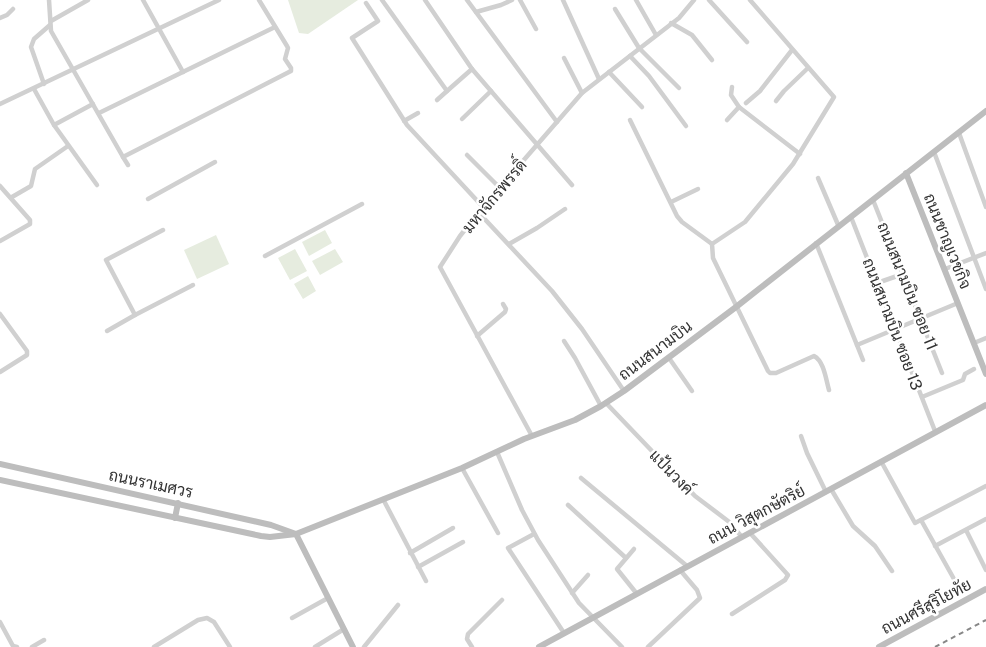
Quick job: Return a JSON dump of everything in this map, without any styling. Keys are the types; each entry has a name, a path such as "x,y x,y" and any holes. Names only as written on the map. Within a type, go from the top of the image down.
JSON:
{"street":[{"path":"49,0 51,31 128,165"},
{"path":"44,84 31,46 34,39 50,23 88,0"},
{"path":"143,0 183,72"},
{"path":"0,104 219,0"},
{"path":"123,158 290,73 291,70 284,57 288,48 259,0"},
{"path":"382,0 447,91"},
{"path":"425,0 472,69 572,185"},
{"path":"467,0 557,122"},
{"path":"476,12 512,0"},
{"path":"520,0 536,28"},
{"path":"563,0 599,78"},
{"path":"636,0 656,35"},
{"name":"มหาจักรพรรดิ์","path":"532,436 440,268 460,236 582,93 679,18 694,0"},
{"path":"709,0 747,42"},
{"path":"712,244 745,222 800,154 834,97 750,0"},
{"path":"366,3 378,21 352,38 404,121 484,207"},
{"path":"615,8 639,48 679,88"},
{"path":"0,18 7,15 13,9"},
{"path":"671,23 692,35 712,60"},
{"path":"99,113 275,27"},
{"path":"746,103 760,91 792,50"},
{"path":"630,56 649,76 686,126"},
{"path":"564,58 582,93"},
{"path":"776,101 808,68"},
{"path":"437,100 472,69"},
{"path":"609,72 642,107"},
{"path":"732,87 731,95 740,107 800,154"},
{"path":"34,89 54,125 97,186"},
{"path":"462,119 491,91"},
{"path":"54,125 93,104"},
{"path":"727,120 740,107"},
{"name":"ถนนสนามบิน","path":"296,534 462,468 532,436 575,420 604,405 736,307 986,111"},
{"path":"404,121 418,113"},
{"path":"630,120 677,216 682,222 712,244 713,258 764,366 770,373 776,373 814,356 821,364 829,390"},
{"path":"958,133 986,207"},
{"path":"12,197 31,186 35,169 68,146"},
{"path":"934,152 986,289"},
{"path":"467,155 500,188"},
{"path":"148,199 216,162"},
{"name":"ถนนชาญเวชกิจ","path":"906,174 986,374"},
{"path":"818,178 839,227"},
{"path":"0,186 12,197 30,220 30,224 0,241"},
{"path":"671,202 698,189"},
{"name":"ถนนสนามบิน ซอย 11","path":"873,200 942,373"},
{"path":"265,256 362,204"},
{"path":"509,244 565,209"},
{"path":"479,213 552,292 582,329 624,391"},
{"name":"ถนนสนามบิน ซอย 13","path":"851,217 935,431"},
{"path":"135,315 106,260 163,230"},
{"path":"816,243 863,360"},
{"path":"944,269 986,253"},
{"path":"877,284 903,274"},
{"path":"107,332 193,285"},
{"path":"857,345 958,303"},
{"path":"477,336 505,312 506,309 503,304"},
{"path":"0,314 27,351 27,355 0,372"},
{"path":"974,342 986,338"},
{"name":"แป้นวงค์","path":"564,341 604,405 695,496 728,521 742,537"},
{"path":"668,358 692,391"},
{"path":"922,397 963,380 965,374 974,369"},
{"name":"ถนน วิสุตกษัตริย์","path":"539,647 986,405"},
{"path":"801,436 813,467 829,491 853,526 875,546 892,572"},
{"path":"497,452 534,534 572,593 622,647"},
{"path":"882,463 915,523 986,486"},
{"name":"ถนนราเมศวร","path":"0,464 271,524 296,534"},
{"path":"462,468 498,533"},
{"path":"581,478 687,566"},
{"name":"ถนนราเมศวร","path":"0,480 270,537 296,534"},
{"path":"383,500 426,581"},
{"path":"175,518 178,503"},
{"path":"568,505 626,558"},
{"path":"921,520 959,588"},
{"path":"935,546 986,520"},
{"path":"410,553 453,528"},
{"path":"966,530 986,570"},
{"path":"732,614 785,580 788,575 750,533"},
{"path":"296,534 353,647"},
{"path":"534,534 508,548 564,633"},
{"path":"418,567 463,542"},
{"path":"634,549 617,569 637,594"},
{"path":"648,647 700,598 697,590 680,570"},
{"path":"572,593 588,575"},
{"name":"ถนนศรีสุริโยทัย","path":"879,647 986,590"},
{"path":"292,618 328,598"},
{"path":"472,647 467,639 468,634 502,600"},
{"path":"364,647 398,606"},
{"path":"154,647 198,620 207,618 214,622 230,647"},
{"path":"0,622 14,647"},
{"path":"315,647 344,629"},
{"path":"32,647 44,640"}],"shaded area":[{"path":"288,0 358,0 308,34 299,33"},
{"path":"325,230 332,243 309,256 302,242"},
{"path":"216,235 229,264 197,279 184,250"},
{"path":"295,249 307,271 290,280 278,258"},
{"path":"335,249 343,262 320,275 312,261"},
{"path":"308,276 316,291 303,299 294,284"}],"railway":[{"path":"935,647 986,620"}]}
